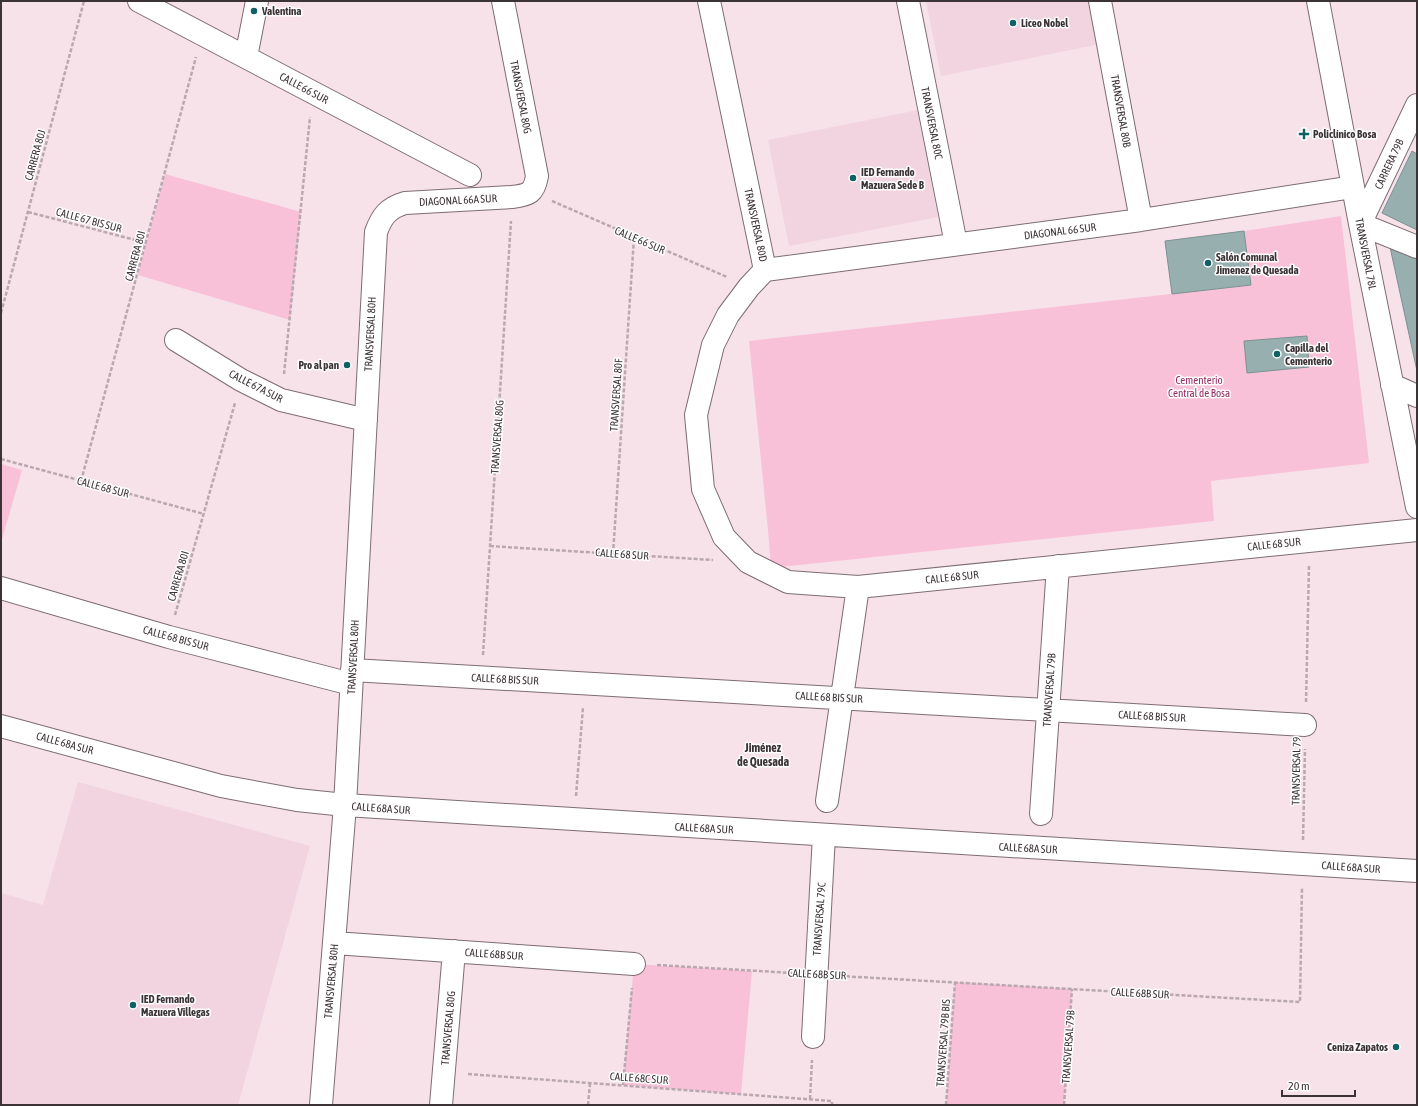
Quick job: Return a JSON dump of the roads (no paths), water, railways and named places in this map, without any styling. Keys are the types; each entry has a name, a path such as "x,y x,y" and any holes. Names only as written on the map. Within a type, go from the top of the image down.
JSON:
{"street":[{"name":"CALLE 66 SUR","path":"139,1 470,175"},
{"path":"246,57 257,1"},
{"name":"TRANSVERSAL 80G","path":"502,1 537,176 535,184 522,195"},
{"name":"TRANSVERSAL 80D","path":"709,1 766,270 749,287 728,315 713,345 696,415 703,489 724,537 748,562"},
{"name":"TRANSVERSAL 80C","path":"908,1 956,244"},
{"name":"TRANSVERSAL 80B","path":"1100,1 1141,220"},
{"name":"TRANSVERSAL 78L","path":"1318,1 1360,224 1417,507"},
{"name":"CARRERA 79B","path":"1360,224 1417,105"},
{"name":"DIAGONAL 66 SUR","path":"766,270 1141,220 1353,187"},
{"name":"DIAGONAL 66A SUR","path":"387,212 395,206 415,202 522,195"},
{"name":"TRANSVERSAL 80H","path":"321,1105 345,805 376,232 381,220 387,212"},
{"path":"1360,224 1417,247"},
{"name":"CALLE 67A SUR","path":"176,340 241,380 281,400 366,420"},
{"path":"1392,385 1417,396"},
{"name":"CALLE 68 SUR","path":"748,562 788,582 858,587 1417,530"},
{"name":"TRANSVERSAL 79B","path":"1041,814 1058,566"},
{"path":"827,801 858,587"},
{"name":"CALLE 68 BIS SUR","path":"1,588 169,637 352,677 482,677 1305,725"},
{"name":"CALLE 68A SUR","path":"1,726 221,786 298,800 345,805 1417,871"},
{"name":"TRANSVERSAL 79C","path":"813,1037 824,835"},
{"name":"CALLE 68B SUR","path":"334,943 634,964"},
{"name":"TRANSVERSAL 80G","path":"441,1105 454,951"}],"place":[{"name":"Valentina","path":"254,11"},
{"name":"Liceo Nobel","path":"1013,23"},
{"name":"Policlínico Bosa","path":"1304,134"},
{"name":"IED Fernando Mazuera Sede B","path":"853,178"},
{"name":"Salón Comunal Jimenez de Quesada","path":"1208,263"},
{"name":"Capilla del Cementerio","path":"1277,354"},
{"name":"Pro al pan","path":"347,365"},
{"name":"IED Fernando Mazuera Villegas","path":"133,1005"},
{"name":"Ceniza Zapatos","path":"1396,1047"}],"district":[{"name":"Jiménez de Quesada","path":"763,755"}],"park label":[{"name":"Cementerio Central de Bosa","path":"1199,386"}]}
